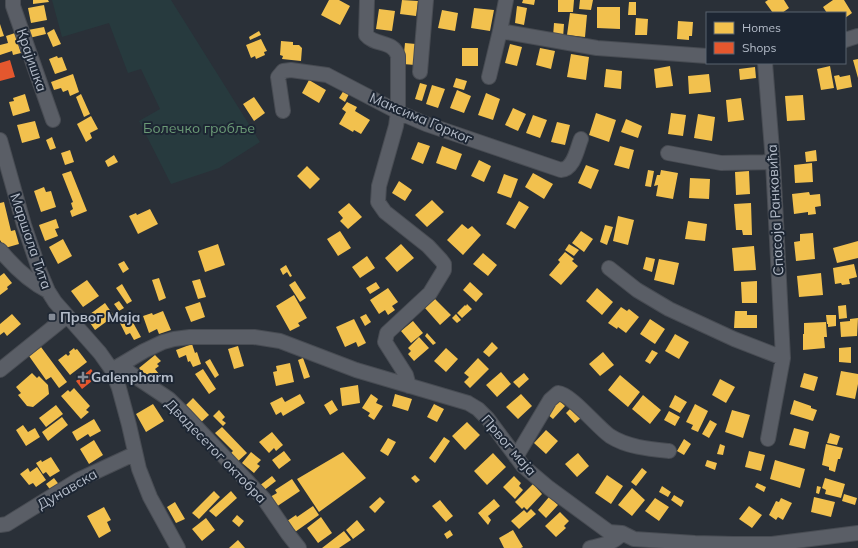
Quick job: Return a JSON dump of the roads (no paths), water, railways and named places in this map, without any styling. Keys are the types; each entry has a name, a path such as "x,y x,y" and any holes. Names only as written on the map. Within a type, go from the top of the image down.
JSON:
{"street":[{"name":"Крајишка","path":"13,0 16,13 54,120"},
{"path":"367,0 366,36 372,40 392,46 398,56 398,112 396,126 379,186 378,202 385,212 428,246 444,264 444,270 430,293 387,333 385,342 406,375 409,386"},
{"path":"420,72 426,0"},
{"path":"489,77 506,0"},
{"path":"500,31 597,48 706,56"},
{"path":"846,40 858,36"},
{"name":"Спасоја Ранковића","path":"765,64 773,162 783,358 768,439"},
{"name":"Максима Горког","path":"283,110 278,77 283,71 291,70 327,75 398,112 472,140 561,170 568,168 571,165 581,139"},
{"name":"Маршала Тита","path":"0,140 24,225 48,291 55,302 100,353 117,368 119,388 129,425 138,469 150,497 178,548"},
{"path":"668,153 721,163 773,162"},
{"path":"0,250 24,276 37,286 48,291"},
{"path":"610,268 637,290 669,309 734,339 783,358"},
{"path":"0,370 67,316"},
{"name":"Првог маја","path":"117,368 159,343 174,339 190,337 254,337 280,341 356,370 468,403 478,409 500,434 523,466 549,488 609,532 622,533 634,539 734,546 772,544 858,533"},
{"name":"Двадесетог октобра","path":"117,368 130,373 169,399 264,499 288,534 300,548"},
{"path":"516,457 550,400 558,393 566,395 595,424 611,437 637,447 669,452"},
{"name":"Дунавска","path":"0,525 7,524 78,480 134,454"},
{"path":"590,548 618,539 622,533"}],"place":[{"name":"Првог Маја","path":"52,317"},
{"name":"Galenpharm","path":"83,377"}],"park label":[{"name":"Болечко гробље","path":"199,128"}]}
